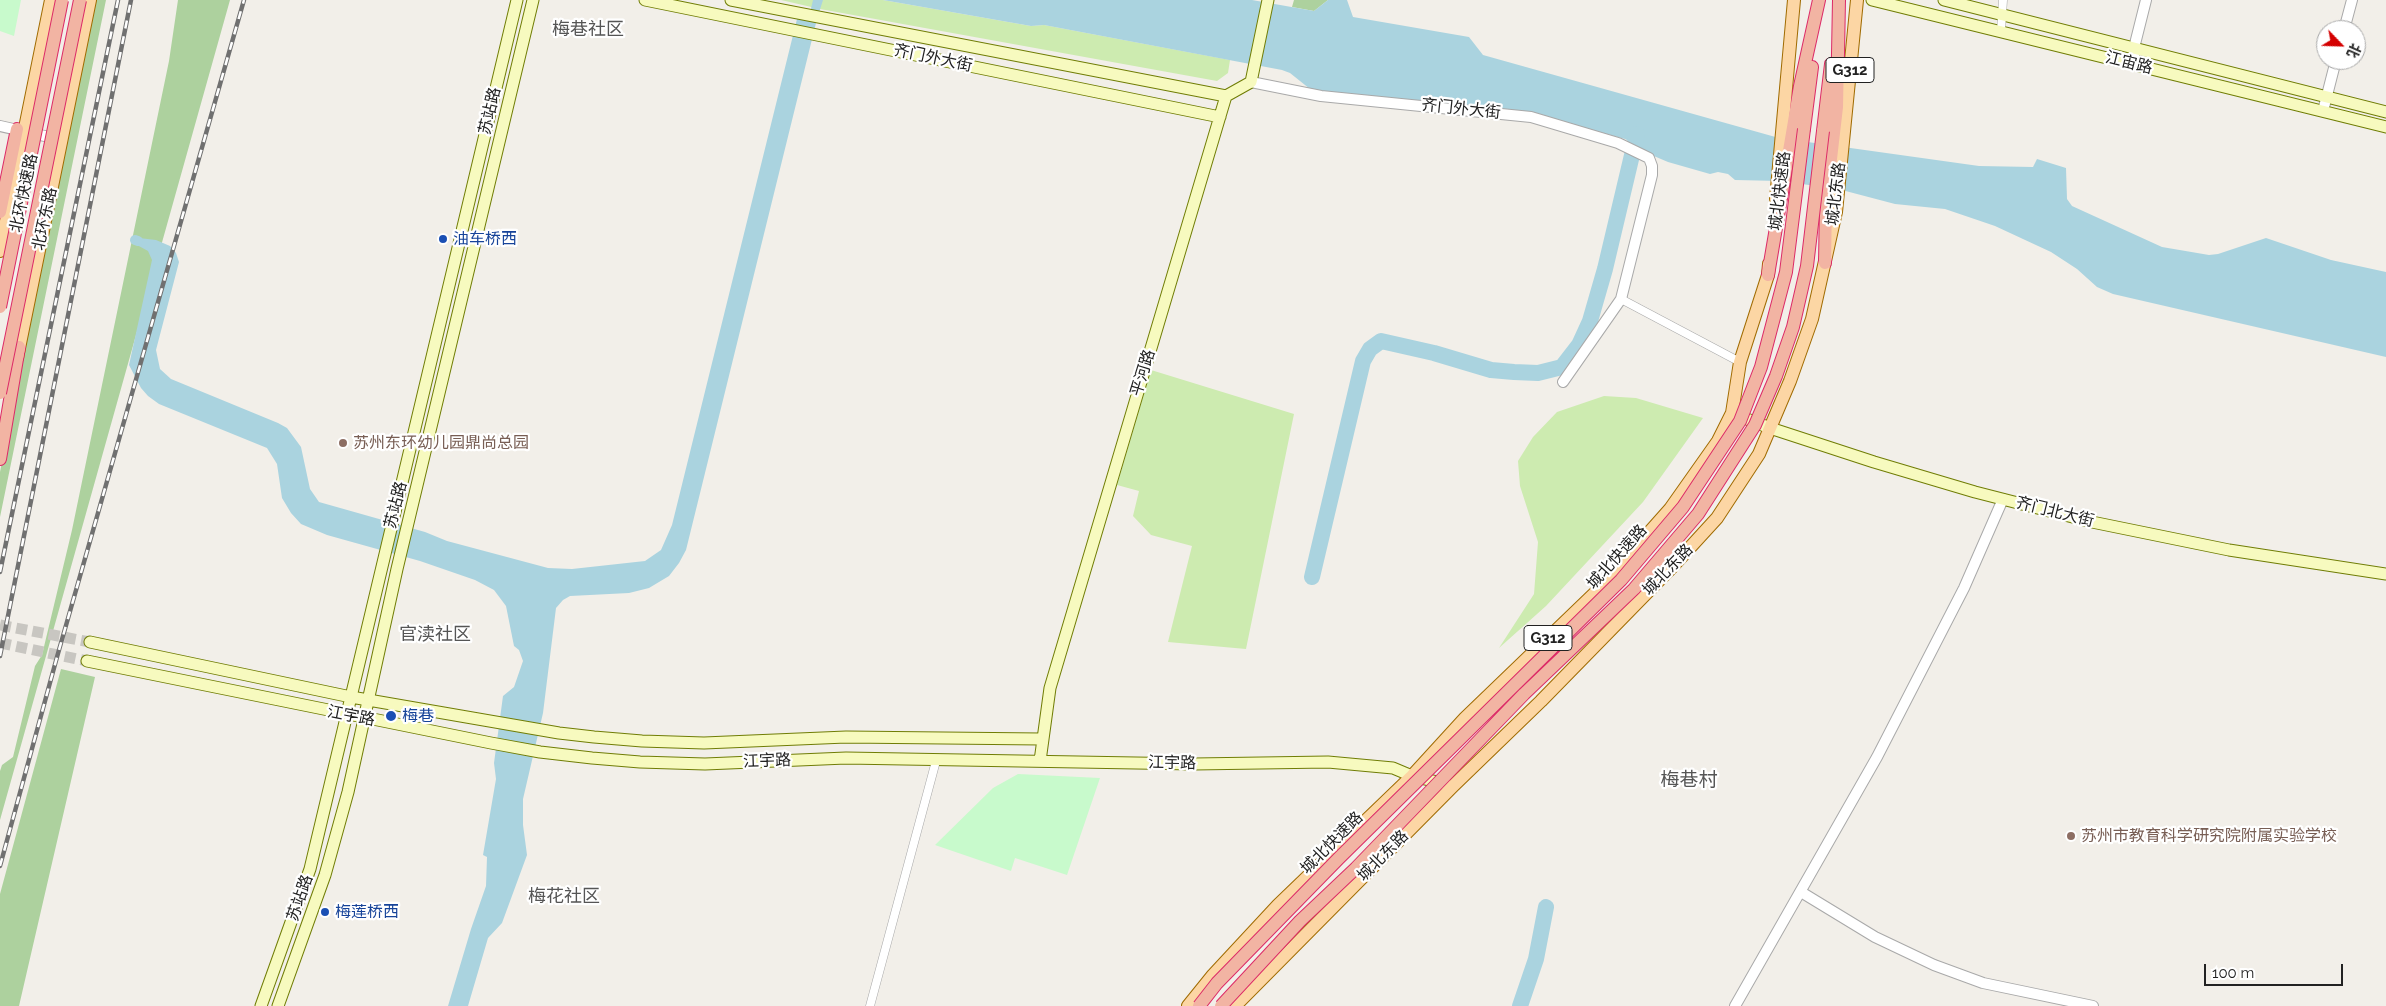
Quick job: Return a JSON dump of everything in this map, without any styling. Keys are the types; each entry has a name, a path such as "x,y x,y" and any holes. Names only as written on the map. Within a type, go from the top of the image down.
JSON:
{"highway":[{"name":"北环快速路","path":"0,307 62,0"},
{"name":"北环快速路","path":"0,393 80,0"},
{"path":"1768,275 1800,86 1819,0"},
{"name":"城北快速路","path":"1199,1006 1217,983 1325,872 1621,580 1683,507 1740,421 1761,367 1786,272 1819,0"},
{"path":"1825,263 1826,202 1837,107 1839,0"},
{"name":"城北快速路","path":"1221,1006 1300,921 1356,868 1524,694 1634,589 1698,514 1755,425 1776,376 1793,327 1807,266 1839,0"},
{"path":"0,212 21,130"},
{"path":"0,459 19,347"}],"main road":[{"path":"0,252 21,130 51,0"},
{"name":"北环东路","path":"0,438 90,0"},
{"name":"苏站路","path":"260,1006 310,869 517,0"},
{"name":"苏站路","path":"278,1006 325,875 348,792 397,570 533,0"},
{"name":"齐门外大街","path":"645,0 1220,117"},
{"name":"齐门外大街","path":"731,0 1226,96"},
{"path":"1226,96 1251,82 1268,0"},
{"name":"G312","path":"1188,1006 1213,975 1278,905 1412,776 1464,718 1598,590 1663,517 1718,440 1732,413 1740,362 1768,275 1794,0"},
{"name":"城北东路","path":"1235,1006 1453,786 1542,701 1674,565 1717,518 1759,454 1790,381 1812,320 1825,263 1836,212 1857,0"},
{"name":"江宙路","path":"1872,0 2386,127"},
{"name":"江宙路","path":"1944,0 2386,112"},
{"name":"平河路","path":"1040,761 1050,688 1226,96"},
{"name":"齐门北大街","path":"1732,413 1770,428 1874,462 2092,522 2229,550 2386,574"},
{"name":"江宇路","path":"90,642 351,697 594,737 678,742 846,737 1042,739"},
{"name":"江宇路","path":"87,661 347,715 540,752 640,762 677,763 846,758 1194,764 1328,762 1393,768 1412,776 1453,786"}],"street":[{"path":"2001,31 2003,0"},
{"path":"2134,64 2134,48 2146,0"},
{"path":"2347,20 2352,0"},
{"path":"2323,111 2334,70"},
{"name":"齐门外大街","path":"1251,82 1321,96 1531,117 1618,143 1648,158 1652,166 1652,175 1621,299"},
{"path":"0,126 61,140"},
{"path":"1562,382 1621,299 1740,362"},
{"path":"1735,1006 1877,757 1964,588 2004,499"},
{"path":"870,1006 936,761"},
{"path":"1801,892 1875,937 1934,965 1983,983 2093,1006"}],"green space":[{"path":"0,0 21,0 14,36 0,31"},
{"path":"90,0 106,0 0,517 0,472"},
{"path":"178,0 230,0 0,820 0,771 2,765 13,757 35,666 42,655 72,530 169,61"},
{"path":"781,0 883,0 1031,26 1044,25 1230,60 1228,73 1217,81 820,9"},
{"path":"1294,0 1328,0 1314,11 1292,7"},
{"path":"1151,370 1294,414 1246,649 1168,642 1192,546 1151,535 1133,516 1139,491 1117,485"},
{"path":"1604,396 1636,398 1703,418 1643,502 1546,606 1499,648 1534,594 1538,542 1520,486 1518,461 1533,437 1557,412"},
{"path":"61,669 95,677 19,1006 0,1006 0,894"},
{"path":"1018,774 1100,778 1067,875 1015,858 1011,871 935,845 993,788"}],"water":[{"path":"813,0 823,0 686,550 669,576 649,588 629,593 570,596 563,600 556,608 543,713 523,799 523,825 527,855 502,923 488,938 468,1006 448,1006 486,886 487,857 483,855 496,779 494,763 503,696 514,687 523,661 519,650 514,646 506,606 494,590 475,580 420,561 327,535 301,524 291,513 282,498 277,464 267,448 159,404 148,396 141,388 129,365 152,260 148,251 137,245 139,238 156,240 170,246 176,253 179,262 156,350 160,369 171,379 287,428 301,447 310,489 319,502 425,532 447,541 548,568 572,569 645,561 661,550 672,525 798,15 809,17"},
{"path":"883,0 1252,0 1314,11 1328,0 1347,0 1353,17 1469,37 1483,55 1779,138 1979,166 2033,167 2037,159 2066,168 2067,199 2072,206 2162,247 2209,255 2218,254 2266,238 2331,260 2386,272 2386,357 2113,294 2097,287 2077,269 2051,252 1995,226 1945,209 1895,204 1838,189 1780,181 1735,180 1728,174 1718,172 1710,174 1668,162 1635,148 1631,142 1625,139 1524,111 1320,93 1310,89 1290,73 1282,70 1044,25 1031,26"}],"waterway":[{"path":"1312,577 1363,361 1370,349 1381,341 1434,353 1491,370 1538,373 1562,367 1579,345 1590,321 1605,269 1637,134"},
{"path":"1520,1006 1536,959 1546,907"}],"tunnel":[{"path":"0,625 90,642"},
{"path":"0,643 87,661"}],"railway":[{"path":"0,572 118,0"},
{"path":"0,656 131,0"},
{"path":"0,866 57,657 244,0"}],"place":[{"name":"油车桥西","path":"443,239"},
{"name":"苏州东环幼儿园鼎尚总园","path":"343,443"},
{"name":"梅巷","path":"391,716"},
{"name":"苏州市教育科学研究院附属实验学校","path":"2071,836"},
{"name":"梅莲桥西","path":"325,912"}],"district":[{"name":"梅巷社区","path":"588,30"},
{"name":"官渎社区","path":"435,635"},
{"name":"梅巷村","path":"1689,780"},
{"name":"梅花社区","path":"564,897"}]}
